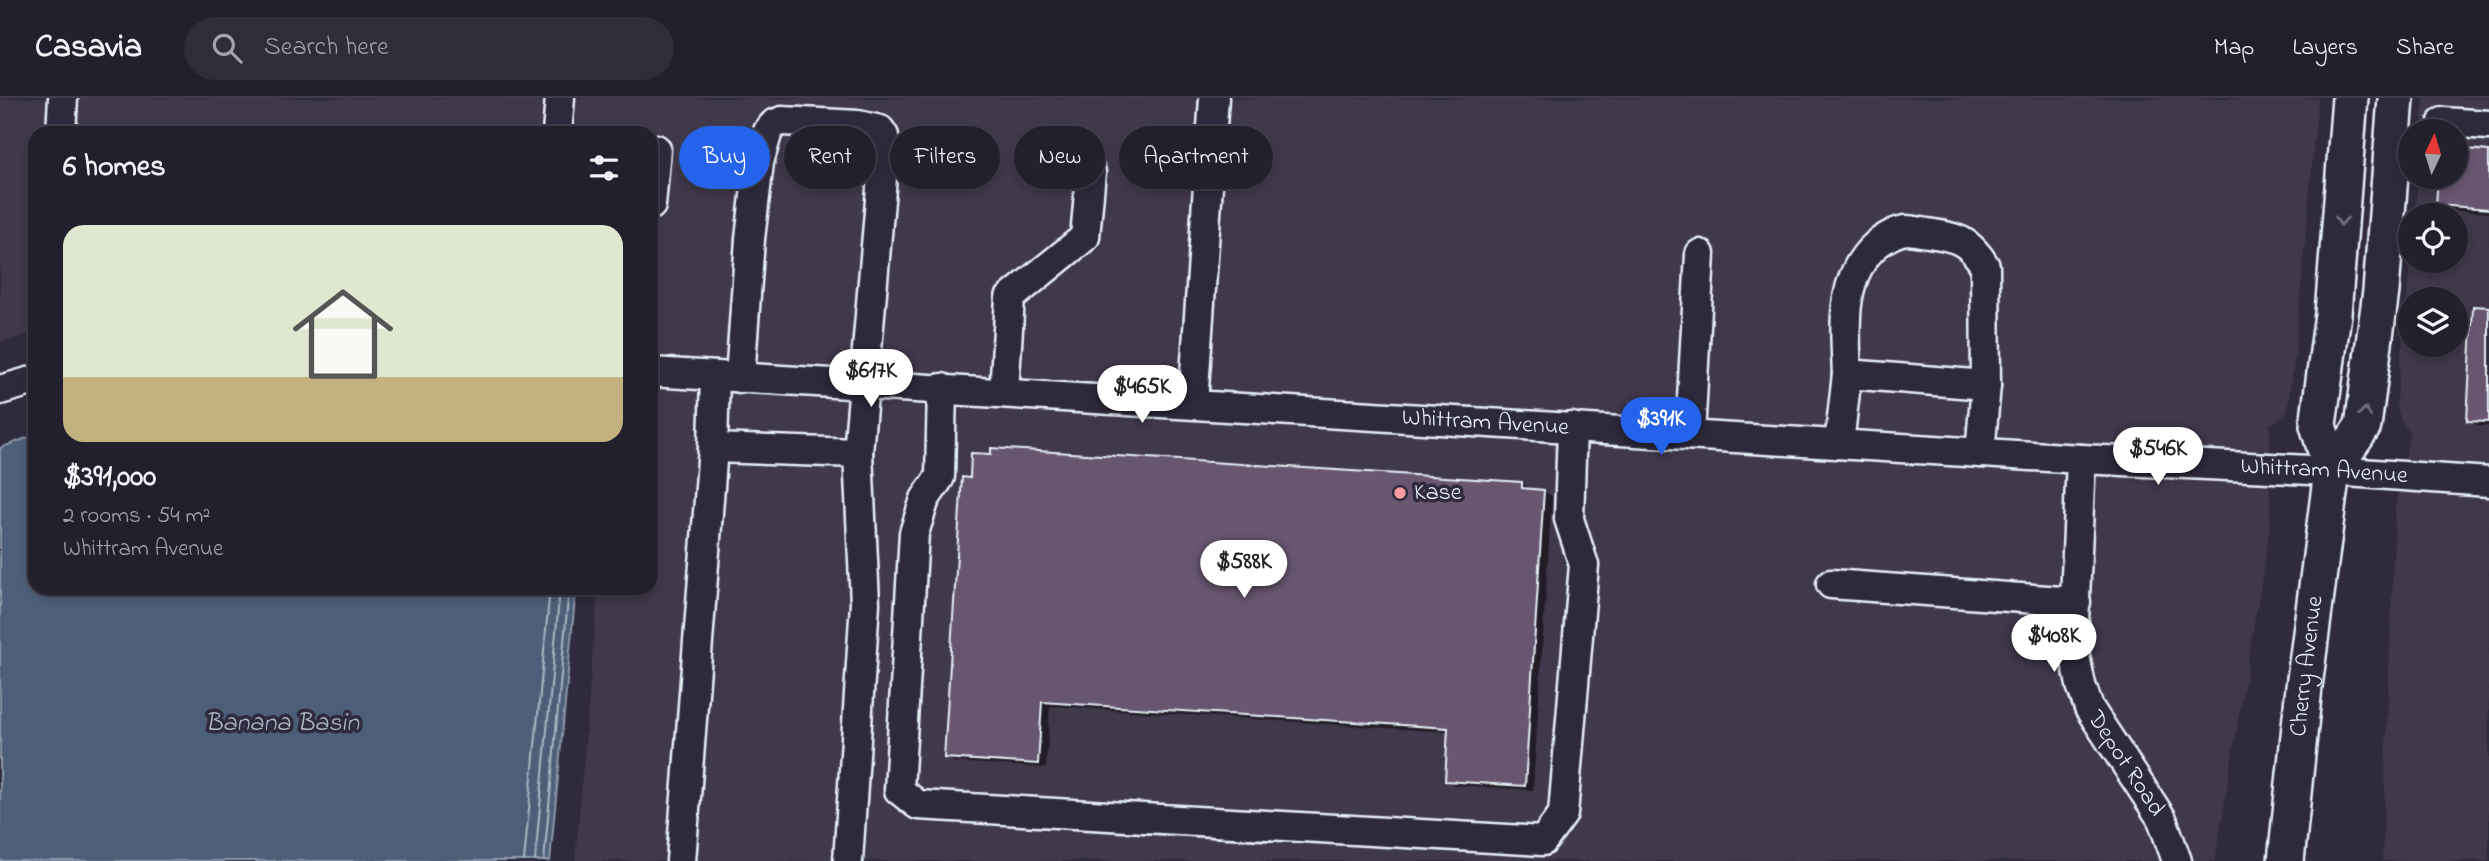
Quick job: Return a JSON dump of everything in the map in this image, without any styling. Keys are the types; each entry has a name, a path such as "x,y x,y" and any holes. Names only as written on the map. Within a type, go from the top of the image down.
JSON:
{"main road":[{"name":"Cherry Avenue","path":"2286,861 2304,687 2332,471 2318,425 2335,292 2350,98"},
{"name":"Cherry Avenue","path":"2332,471 2363,426 2381,291 2396,98"}],"street":[{"path":"61,126 63,98"},
{"path":"558,126 560,98"},
{"path":"1193,404 1214,98"},
{"path":"681,861 713,448 750,239 763,143 774,124 782,121 871,127 880,130 884,136 858,453 865,603 848,861"},
{"path":"2468,124 2489,125"},
{"path":"1004,393 1010,298 1085,237 1089,189"},
{"path":"1839,444 1847,374 1845,320 1852,275 1866,253 1886,237 1906,230 1954,237 1975,249 1984,266 1986,385 1980,453"},
{"path":"1690,435 1700,254"},
{"name":"Whittram Avenue","path":"658,372 2489,482"},
{"path":"1847,374 1986,385"},
{"path":"0,390 28,382"},
{"path":"942,388 940,477 925,499 914,533 899,776 899,790 918,805 1544,841 1563,814 1584,565 1569,519 1572,427"},
{"path":"713,448 858,453"},
{"name":"Depot Road","path":"2081,459 2073,646 2081,685 2089,708 2162,819 2176,861"},
{"path":"1831,584 2076,602"}],"shaded area":[{"path":"0,98 2318,98 2295,356 2287,412 2277,421 2270,423 2270,529 2215,861 575,861 597,595 658,595 658,126 28,126 28,335 0,342"},
{"path":"2424,98 2489,98 2489,861 2382,861 2395,509 2410,433 2402,423 2396,406 2401,357 2468,357 2468,287 2407,287 2409,273 2468,273 2468,203 2416,203 2417,189 2468,189 2468,119 2422,119"}],"water":[{"name":"Banana Basin","path":"28,438 28,595 575,595 550,861 0,861 0,448"}],"building":[{"path":"2468,149 2489,151 2489,209 2468,207 2468,203 2436,203 2437,189 2468,189"},
{"path":"2473,306 2489,307 2489,422 2467,421"},
{"path":"991,448 1522,482 1522,488 1544,490 1525,786 1445,781 1448,728 1042,702 1038,764 944,758 962,477 970,478 971,453 991,454"}],"place":[{"name":"Kase","path":"1400,493"}]}
